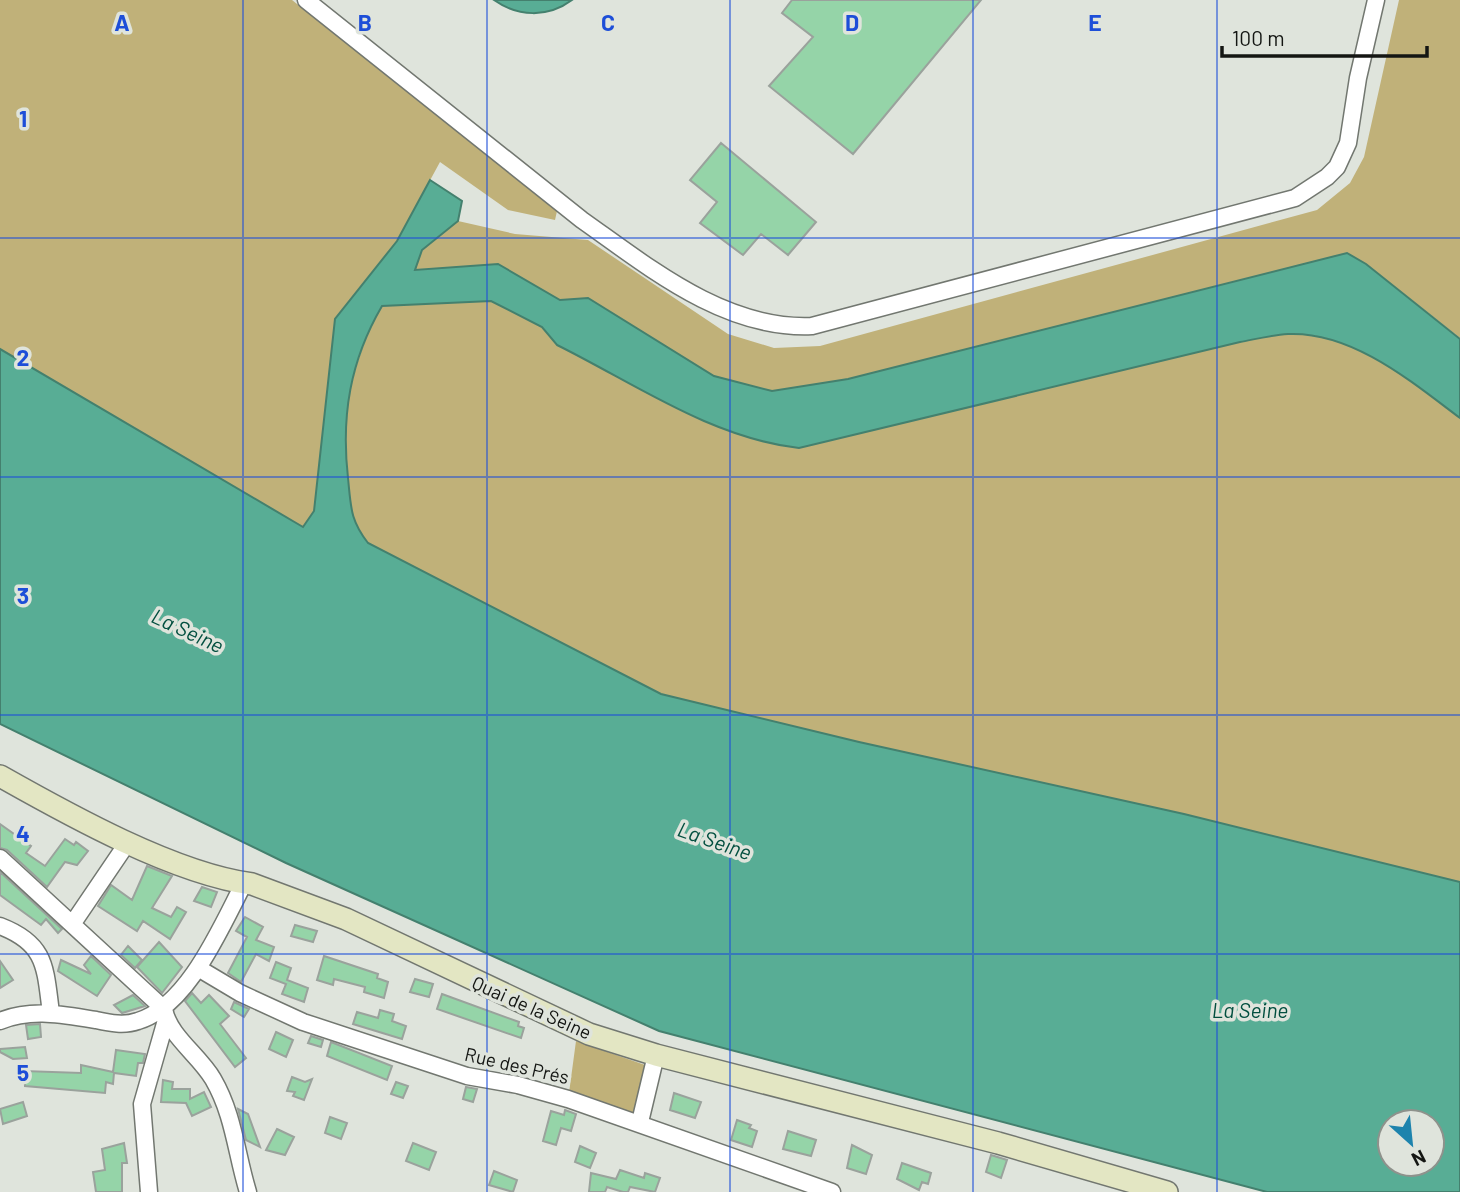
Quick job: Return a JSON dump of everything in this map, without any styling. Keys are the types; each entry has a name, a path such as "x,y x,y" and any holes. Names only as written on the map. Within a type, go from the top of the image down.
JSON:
{"street":[{"path":"306,0 582,220 629,254 723,310 783,327 812,326 1295,198 1327,177 1337,167 1348,143 1358,78 1377,0"},
{"name":"Quai de la Seine","path":"0,776 128,842 183,867 244,883 346,919 589,1034 656,1055 1090,1169 1167,1192"},
{"path":"73,923 128,842"},
{"path":"0,858 73,923 165,1014 214,1080 241,1153 248,1192"},
{"path":"149,1192 142,1104 165,1014 198,968 244,883"},
{"path":"0,926 25,938 42,956 51,1013"},
{"name":"Rue des Prés","path":"198,968 240,993 303,1022 467,1076 518,1085 640,1122 832,1192"},
{"path":"0,1021 26,1013 51,1013 116,1024 165,1014"},
{"path":"640,1122 656,1055"}],"shaded area":[{"path":"0,0 292,0 557,211 555,220 508,210 440,162 397,241 336,319 314,511 303,528 0,349"},
{"path":"1399,0 1460,0 1460,338 1366,264 1347,253 848,379 772,391 714,376 588,298 560,300 498,264 414,270 422,250 458,221 515,234 588,240 728,334 774,348 820,346 1317,210 1350,183 1364,157"},
{"path":"491,301 542,327 557,345 619,376 799,448 1276,335 1312,335 1335,341 1380,361 1460,418 1460,882 1184,814 859,742 661,694 368,543 352,513 346,454 347,410 362,349 381,306"},
{"path":"576,1041 645,1065 635,1114 569,1093"}],"water":[{"path":"494,0 572,0 553,10 533,13 513,10"},
{"name":"La Seine","path":"430,180 462,201 458,221 422,250 415,270 498,264 560,300 588,298 714,376 772,391 848,379 1347,253 1366,264 1460,339 1460,418 1380,361 1358,350 1312,335 1288,334 1240,342 799,448 735,433 674,407 557,345 542,327 491,301 382,306 362,347 350,389 346,433 348,478 352,513 368,543 661,694 859,742 1184,814 1460,882 1460,1192 1267,1192 659,1031 286,863 0,724 0,349 303,527 314,511 335,319 397,241"}],"building":[{"path":"792,0 981,0 853,154 769,86 813,37 782,13"},
{"path":"721,143 816,222 788,255 761,234 743,255 700,223 717,202 690,180"},
{"path":"0,824 31,846 26,853 45,866 65,839 74,845 76,842 88,851 77,865 65,862 47,887 7,850 0,848"},
{"path":"147,866 172,876 152,908 171,917 177,907 186,912 170,939 143,921 137,931 98,906 111,885 132,900"},
{"path":"0,872 62,929 58,933 46,919 41,925 0,895"},
{"path":"202,887 217,892 211,907 194,901"},
{"path":"245,917 263,927 256,940 274,947 269,961 256,954 241,982 228,973 247,937 236,931"},
{"path":"295,925 317,931 313,942 291,936"},
{"path":"159,942 182,967 162,993 137,967"},
{"path":"128,946 142,960 135,968 121,955"},
{"path":"91,956 111,975 97,996 58,971 61,960 91,974 84,965"},
{"path":"324,956 378,974 377,978 388,982 384,998 364,992 365,987 334,979 333,985 317,980"},
{"path":"0,961 13,980 0,988"},
{"path":"276,962 291,968 287,980 308,988 304,1002 282,994 286,984 270,978"},
{"path":"415,979 433,984 429,997 410,992"},
{"path":"192,993 201,1003 209,995 229,1016 220,1024 246,1058 235,1067 185,1001"},
{"path":"442,994 519,1022 518,1026 524,1028 521,1038 437,1009"},
{"path":"133,995 145,1006 122,1013 114,1005"},
{"path":"234,1002 249,1009 244,1017 231,1009"},
{"path":"380,1010 394,1014 392,1021 406,1026 402,1039 353,1024 357,1012 378,1018"},
{"path":"40,1024 41,1037 28,1039 26,1025"},
{"path":"276,1032 293,1040 286,1057 269,1049"},
{"path":"311,1036 323,1040 321,1047 308,1043"},
{"path":"331,1042 392,1066 387,1080 327,1056"},
{"path":"25,1047 27,1058 13,1059 0,1052 0,1049"},
{"path":"116,1050 145,1054 143,1063 138,1063 136,1076 114,1073 113,1084 106,1082 105,1093 25,1086 24,1071 81,1073 81,1065 113,1072"},
{"path":"292,1077 305,1082 312,1079 304,1100 293,1096 295,1092 287,1091"},
{"path":"163,1080 173,1082 172,1089 190,1089 190,1099 204,1092 211,1107 192,1116 186,1103 161,1102"},
{"path":"396,1082 408,1086 403,1098 391,1094"},
{"path":"466,1087 477,1089 473,1102 463,1099"},
{"path":"674,1093 701,1102 695,1118 670,1110"},
{"path":"23,1102 27,1116 3,1124 0,1109"},
{"path":"238,1109 248,1114 260,1147 246,1140"},
{"path":"565,1110 576,1114 571,1131 561,1128 556,1145 543,1141 551,1111 564,1115"},
{"path":"330,1117 347,1123 341,1139 325,1133"},
{"path":"737,1120 751,1125 749,1128 757,1131 752,1147 731,1140"},
{"path":"277,1129 294,1137 285,1155 266,1150"},
{"path":"788,1131 816,1140 811,1156 783,1149"},
{"path":"124,1143 127,1163 122,1163 122,1192 96,1192 93,1172 105,1170 102,1149"},
{"path":"413,1143 436,1152 429,1170 406,1161"},
{"path":"852,1145 872,1155 866,1174 847,1168"},
{"path":"580,1146 596,1153 590,1168 575,1162"},
{"path":"991,1155 1007,1160 1001,1178 986,1172"},
{"path":"902,1163 931,1173 928,1184 922,1182 919,1190 897,1179"},
{"path":"620,1170 644,1178 645,1173 660,1178 655,1192 630,1187 628,1192 623,1192 607,1187 605,1192 589,1192 591,1173 616,1179"},
{"path":"494,1171 517,1180 513,1192 489,1185"}]}
